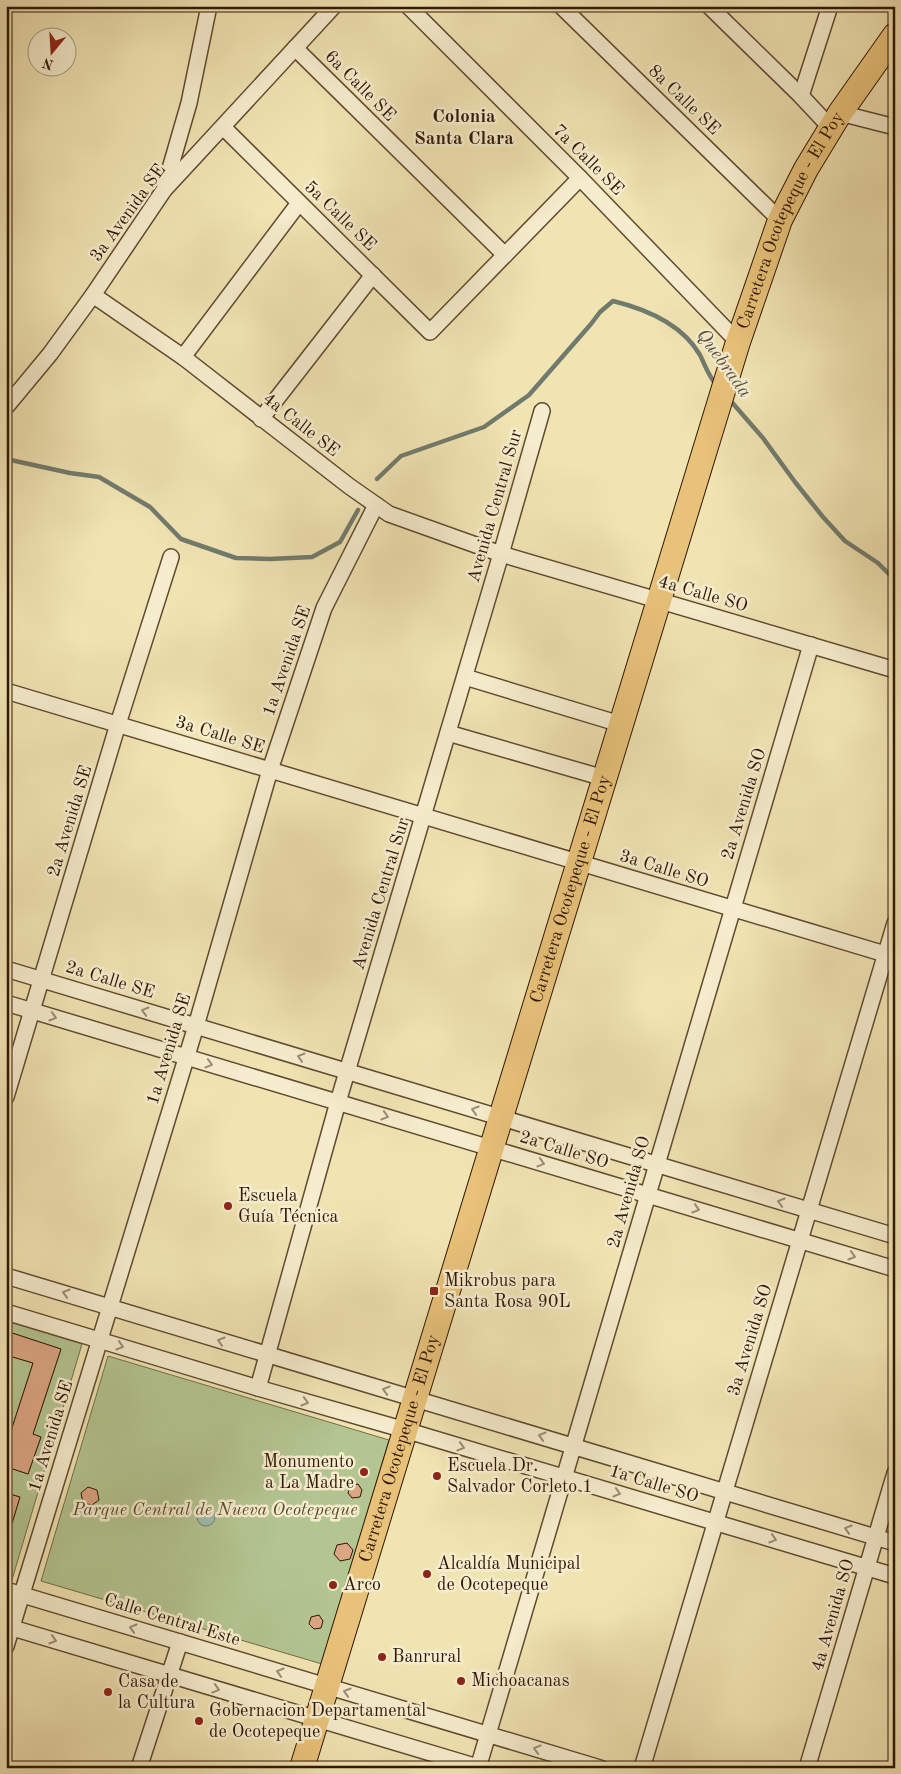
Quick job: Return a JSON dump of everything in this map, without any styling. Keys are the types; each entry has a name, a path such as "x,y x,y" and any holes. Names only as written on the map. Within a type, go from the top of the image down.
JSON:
{"main road":[{"name":"Carretera Ocotepeque - El Poy","path":"302,1768 738,342 780,220 806,169 835,120 895,35"}],"street":[{"path":"164,190 189,103 209,6"},
{"name":"3a Avenida SE","path":"6,407 50,354 93,295 164,190 334,6"},
{"name":"7a Calle SE","path":"408,6 580,178 738,342"},
{"name":"8a Calle SE","path":"561,6 780,220"},
{"path":"709,6 801,96 835,120 895,127"},
{"path":"801,96 830,6"},
{"name":"6a Calle SE","path":"295,48 505,255"},
{"name":"5a Calle SE","path":"223,127 430,332 505,255"},
{"path":"505,255 580,178"},
{"path":"182,357 299,203"},
{"path":"262,418 373,275"},
{"name":"4a Calle SE","path":"93,295 182,357 390,514 501,554"},
{"name":"Avenida Central Sur","path":"258,1388 338,1102 424,816 542,411"},
{"name":"1a Avenida SE","path":"6,1646 9,1627 22,1595 196,1026 270,770 324,608 376,505"},
{"name":"4a Calle SO","path":"501,554 895,670"},
{"name":"2a Avenida SE","path":"6,1096 118,724 171,557"},
{"name":"2a Avenida SO","path":"479,1767 811,645"},
{"path":"465,677 620,724"},
{"name":"3a Calle SE","path":"6,690 424,816"},
{"path":"448,732 604,778"},
{"name":"3a Calle SO","path":"424,816 890,956"},
{"name":"3a Avenida SO","path":"642,1768 809,1210 890,956 895,923"},
{"name":"2a Calle SE","path":"6,969 347,1072"},
{"path":"6,1003 338,1102"},
{"name":"2a Calle SO","path":"347,1072 895,1236"},
{"name":"2a Calle SO","path":"338,1102 895,1269"},
{"name":"1a Calle SO","path":"6,1276 895,1543"},
{"name":"1a Calle SO","path":"6,1312 895,1576"},
{"name":"4a Avenida SO","path":"807,1768 895,1473"},
{"name":"Calle Central Este","path":"6,1590 600,1768"},
{"path":"9,1627 479,1767"},
{"path":"139,1768 180,1642"}],"green space":[{"path":"6,1321 82,1344 11,1583 6,1582 6,1543 20,1497 6,1493 6,1472 8,1473 10,1468 28,1474 41,1437 33,1434 61,1349 6,1331"},
{"path":"6,1355 33,1363 11,1431 6,1429"},
{"name":"Parque Central de Nueva Ocotepeque","path":"108,1356 389,1440 322,1664 41,1581"}],"water":[{"path":"206,1508 212,1511 215,1517 212,1523 206,1526 200,1523 197,1517 200,1511"}],"building":[{"path":"6,1331 61,1349 33,1434 41,1437 28,1474 10,1468 8,1473 6,1472 6,1429 11,1431 33,1363 6,1355"},
{"path":"358,1484 362,1490 360,1497 352,1498 348,1493 350,1486"},
{"path":"88,1487 97,1490 99,1500 92,1505 83,1503 81,1493"},
{"path":"6,1493 20,1497 6,1543"},
{"path":"347,1543 353,1550 350,1559 340,1561 334,1554 337,1545"},
{"path":"319,1615 323,1621 321,1628 314,1629 309,1624 311,1617"}],"waterway":[{"name":"Quebrada","path":"377,479 401,456 484,427 529,395 600,312 613,301 638,308 673,326 692,344 717,386"},
{"name":"Quebrada","path":"729,399 763,438 823,517 845,541 878,563 895,580"},
{"path":"6,459 70,473 99,477 150,507 181,539 236,558 312,557 340,542 358,510"}],"place":[{"name":"Escuela Guía Técnica","path":"228,1206"},
{"name":"Mikrobus para Santa Rosa 90L","path":"434,1291"},
{"name":"Monumento a La Madre","path":"364,1472"},
{"name":"Escuela Dr. Salvador Corleto 1","path":"437,1476"},
{"name":"Alcaldía Municipal de Ocotepeque","path":"427,1574"},
{"name":"Arco","path":"333,1585"},
{"name":"Banrural","path":"382,1657"},
{"name":"Michoacanas","path":"461,1681"},
{"name":"Casa de la Cultura","path":"108,1692"},
{"name":"Gobernacion Departamental de Ocotepeque","path":"199,1721"}],"district":[{"name":"Colonia Santa Clara","path":"464,128"}]}
